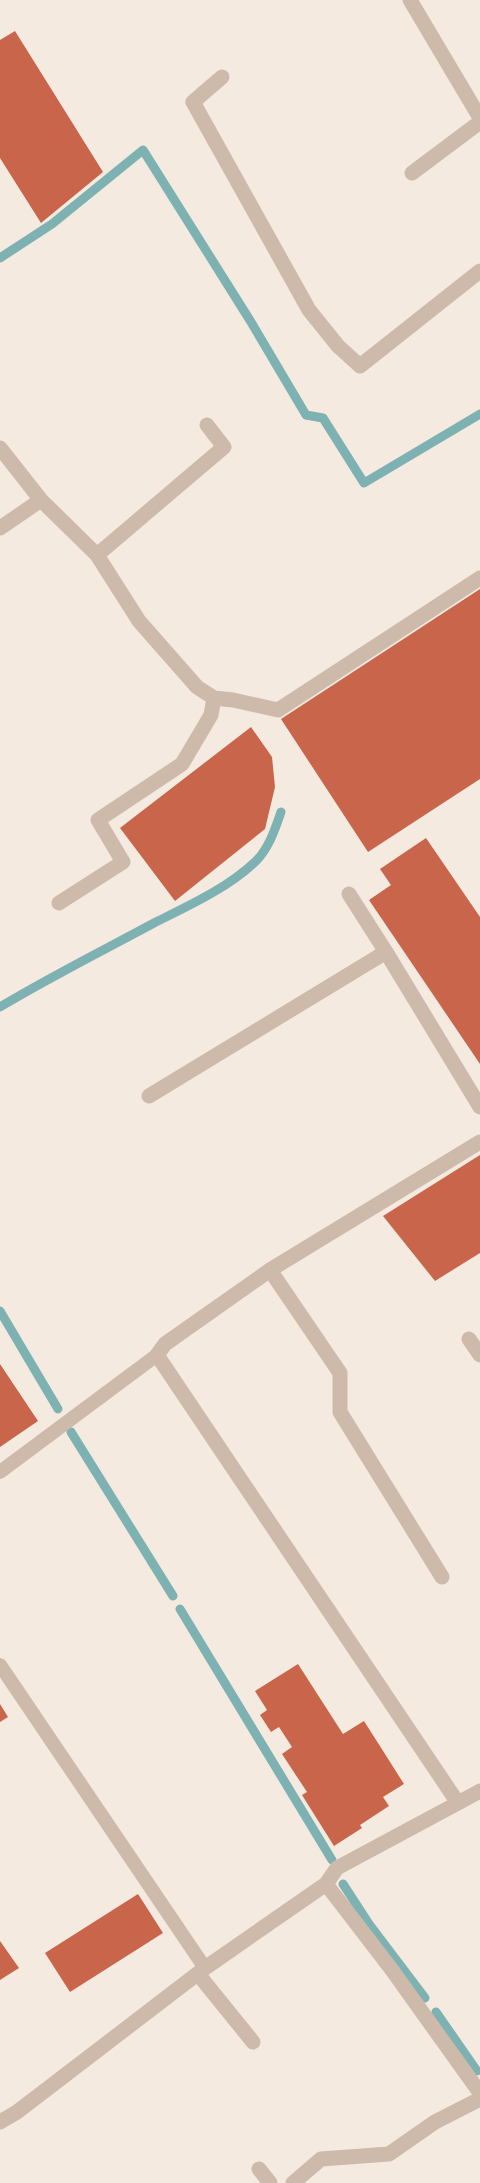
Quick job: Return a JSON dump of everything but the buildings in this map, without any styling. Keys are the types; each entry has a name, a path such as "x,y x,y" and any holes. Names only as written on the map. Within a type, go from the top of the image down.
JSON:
{"street":[{"path":"410,0 480,120 412,173"},
{"path":"222,77 193,102 309,310 338,346 360,366 480,271"},
{"path":"97,555 224,447 207,425"},
{"path":"1,450 41,500 97,555 139,621 197,687 214,698 278,710 480,578"},
{"path":"0,528 41,500"},
{"path":"59,903 123,862 98,820 182,764 211,715 214,698"},
{"path":"349,894 480,1107"},
{"path":"149,1096 386,952"},
{"path":"458,1803 156,1355 165,1344 270,1270 480,1142"},
{"path":"270,1270 340,1372 340,1412 442,1577"},
{"path":"469,1339 480,1355"},
{"path":"0,2122 17,2112 202,1971 326,1884 337,1868 480,1791"},
{"path":"326,1884 392,1970 480,2093"},
{"path":"202,1971 253,2042"},
{"path":"293,2183 321,2159 389,2154 435,2122 480,2098"},
{"path":"259,2169 270,2183"}],"lane":[{"path":"0,1472 156,1355"},
{"path":"0,1665 202,1971"}],"waterway":[{"path":"0,258 52,224 143,150 251,322 306,415 323,418 364,483 480,414"},
{"path":"0,1007 233,880 256,861 265,850 281,812"},
{"path":"0,1311 58,1409"},
{"path":"71,1432 173,1596"},
{"path":"180,1609 332,1860"},
{"path":"343,1884 369,1924 425,1998"},
{"path":"436,2012 477,2071"}]}
